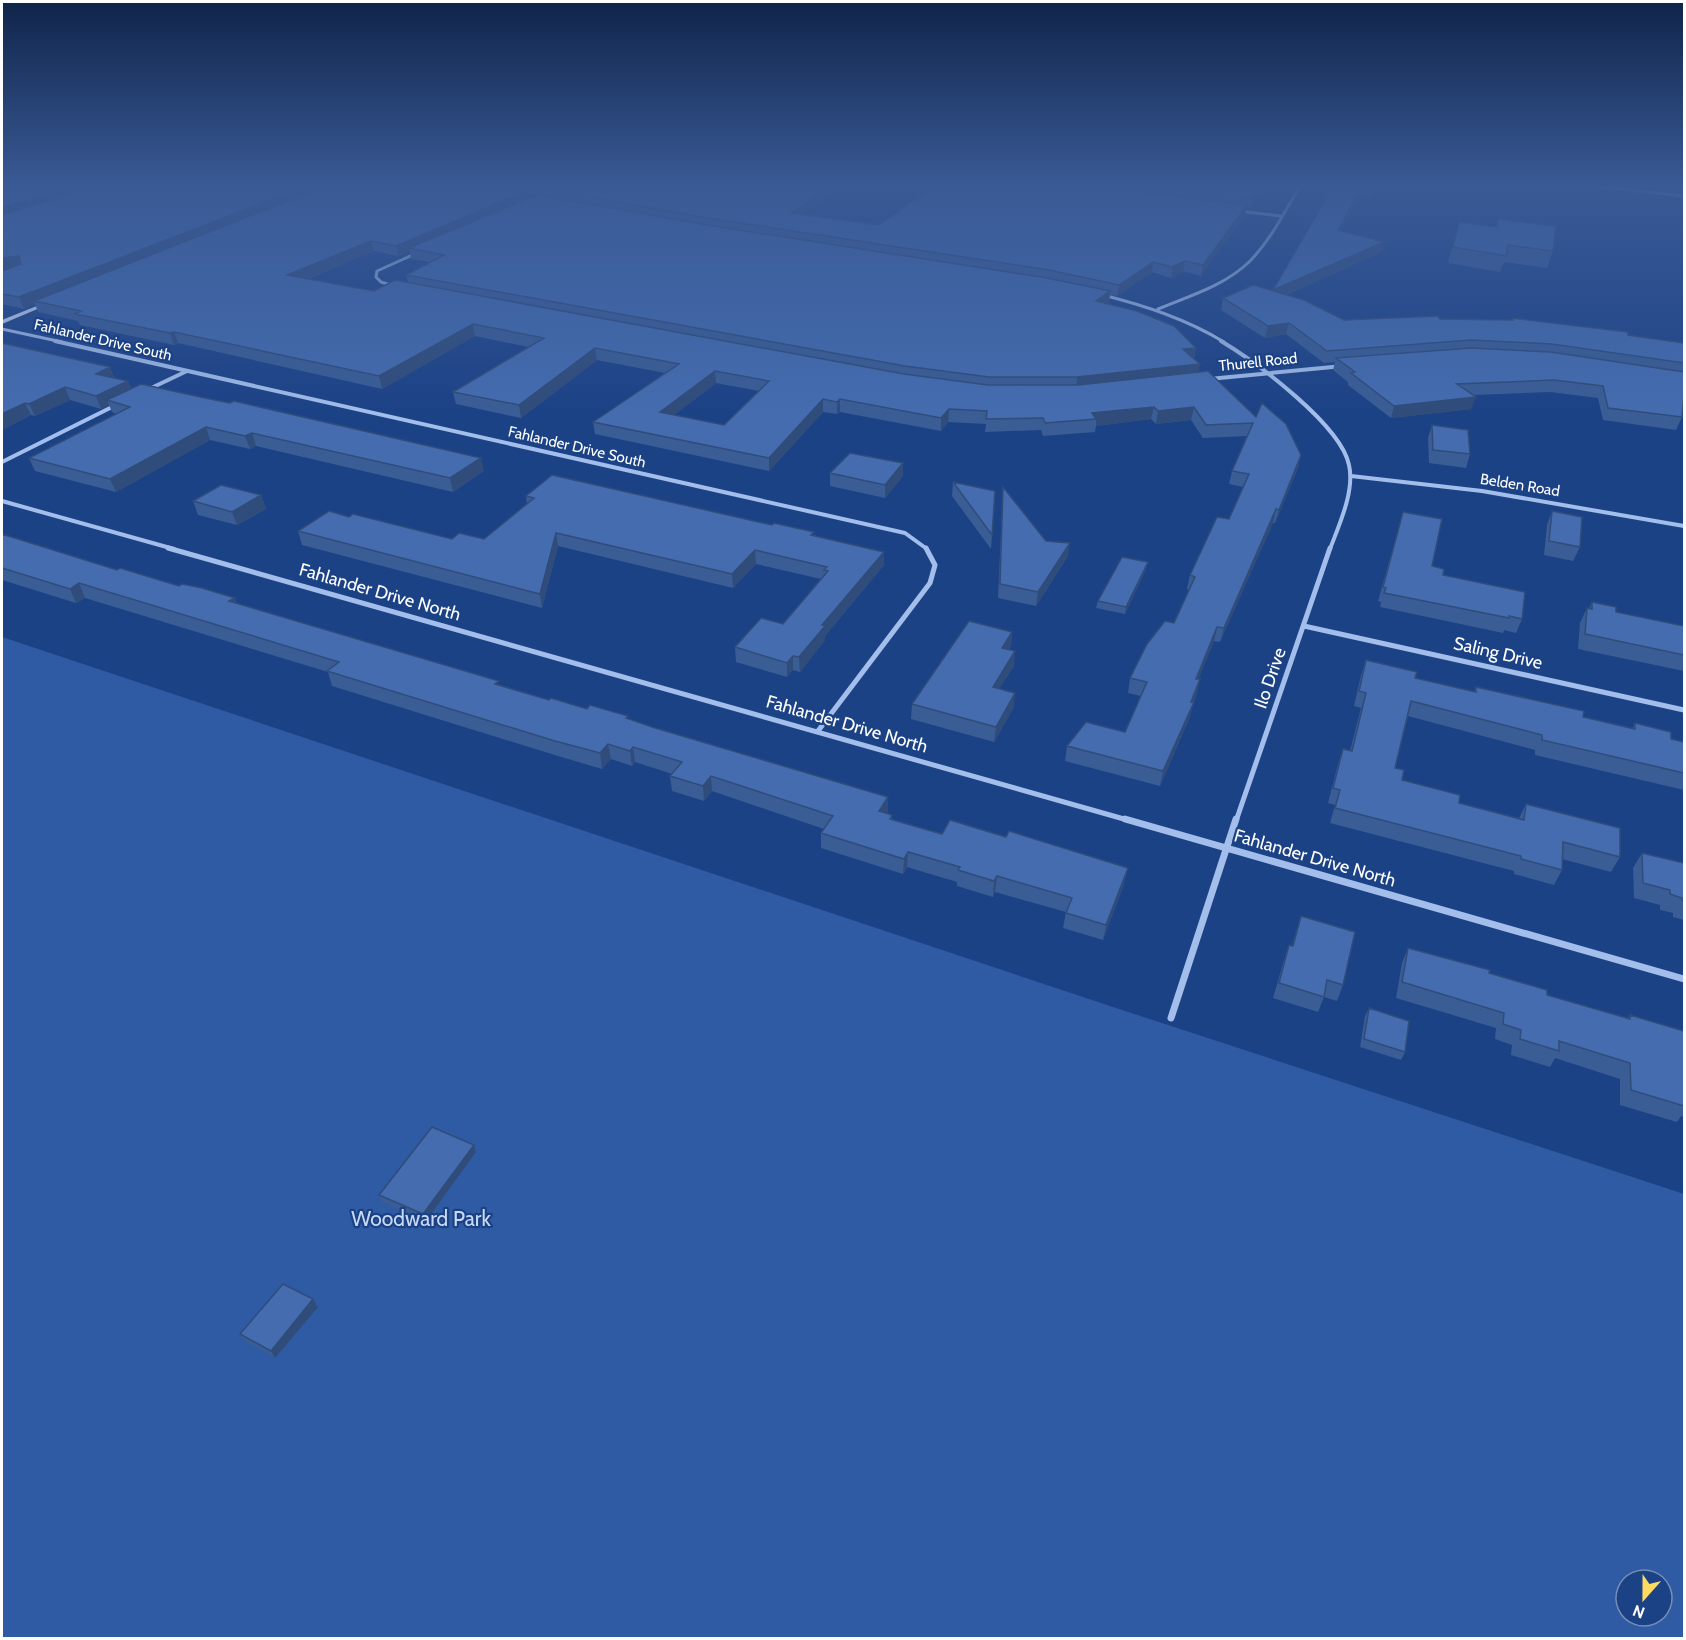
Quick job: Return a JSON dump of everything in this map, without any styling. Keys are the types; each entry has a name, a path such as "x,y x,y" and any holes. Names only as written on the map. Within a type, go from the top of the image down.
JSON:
{"main road":[{"path":"2,322 64,297"}],"street":[{"path":"399,261 377,271 376,278 381,282 402,288"},
{"path":"1158,309 1202,291 1239,271 1249,261"},
{"path":"1102,295 1158,309 1221,339 1268,374 1323,421 1335,435 1350,464 1351,476"},
{"name":"Fahlander Drive South","path":"2,329 904,533 926,547 935,565 930,583 818,731"},
{"name":"Thurell Road","path":"1203,380 1350,365"},
{"path":"144,391 187,371"},
{"path":"2,462 123,401"},
{"name":"Belden Road","path":"1351,476 1482,491 1684,526"},
{"name":"Ilo Drive","path":"1172,1018 1226,848 1346,499 1351,476"},
{"name":"Fahlander Drive North","path":"2,501 818,731 1684,979"},
{"name":"Saling Drive","path":"1304,626 1684,710"}],"green space":[{"name":"Woodward Park","path":"2,637 1119,1009 1684,1194 1684,1638 2,1638"}],"building":[{"path":"20,261 113,261 19,297 2,294 2,271 21,264"},
{"path":"137,261 323,261 287,275 374,291 395,280 904,374 988,385 1078,385 1208,371 1256,417 1262,403 1286,424 1301,455 1279,510 1276,509 1224,628 1217,627 1196,679 1200,679 1191,702 1194,702 1163,771 1067,746 1086,722 1125,732 1147,682 1130,678 1147,644 1165,621 1174,623 1195,577 1190,575 1217,517 1229,519 1249,474 1232,471 1253,423 1206,425 1194,407 1158,411 1154,407 1092,413 1096,419 1045,423 1043,418 986,419 987,411 949,409 941,418 840,399 837,402 823,399 769,458 593,422 679,364 595,348 519,405 453,392 544,338 473,324 379,376 174,332 75,314 81,311 34,301","holes":["715,371 769,381 724,425 660,412"]},
{"path":"433,261 935,261 1047,278 1110,291 1096,301 1137,311 1174,326 1196,348 1183,349 1200,364 1077,377 989,377 905,366 406,275"},
{"path":"987,261 1206,261 1203,265 1185,261 1172,267 1153,262 1119,285 1049,270"},
{"path":"1290,261 1341,261 1273,290"},
{"path":"1253,285 1304,300 1344,320 1438,316 1440,319 1513,320 1512,318 1628,332 1628,335 1684,343 1684,363 1552,344 1471,340 1327,351 1289,323 1268,326 1223,298"},
{"path":"2,343 110,367 96,374 128,381 96,396 65,387 2,414"},
{"path":"1471,348 1551,352 1684,372 1682,417 1608,408 1603,386 1554,380 1457,384 1476,397 1394,406 1351,373 1355,372 1336,358"},
{"path":"141,384 230,403 234,401 481,458 450,478 252,433 245,436 206,427 110,479 29,458 130,407 107,400"},
{"path":"1432,425 1468,430 1470,454 1433,450"},
{"path":"850,453 903,463 885,485 830,473"},
{"path":"552,475 772,525 774,523 814,532 811,535 884,552 822,625 825,626 799,657 793,656 787,663 735,647 761,618 783,624 828,571 824,570 827,567 755,550 732,574 556,533 540,594 298,531 329,511 349,517 353,514 452,539 459,533 484,539 534,498 526,496"},
{"path":"953,482 995,491 992,535"},
{"path":"221,485 261,495 232,512 193,501"},
{"path":"1003,487 1046,541 1070,543 1038,592 1000,584"},
{"path":"1552,511 1582,517 1580,547 1549,541"},
{"path":"1403,512 1442,519 1432,566 1444,569 1443,575 1525,592 1522,619 1384,593 1386,588 1383,587"},
{"path":"2,534 117,570 120,568 179,586 182,584 202,588 235,598 229,601 499,681 495,684 587,709 590,705 628,716 626,718 652,727 888,797 879,811 892,815 890,819 942,834 950,820 1006,837 1009,831 1128,868 1106,925 1066,913 1072,898 997,876 994,881 958,870 960,867 908,852 904,859 821,833 833,816 711,776 703,786 670,776 682,762 633,747 630,751 608,744 600,753 555,741 327,671 339,662 79,583 70,589 2,568"},
{"path":"1122,557 1148,562 1126,607 1098,601"},
{"path":"1592,602 1616,607 1616,612 1684,626 1684,655 1585,634 1587,608 1592,609"},
{"path":"969,621 1012,632 1002,648 1015,651 993,687 1015,693 996,727 912,704"},
{"path":"1366,660 1417,672 1415,678 1476,692 1476,687 1584,711 1583,717 1635,729 1635,723 1671,732 1671,739 1684,742 1684,773 1542,740 1542,735 1411,701 1395,768 1404,770 1402,780 1460,795 1459,803 1524,820 1526,804 1620,828 1620,857 1563,842 1562,870 1521,859 1521,856 1335,808 1340,790 1333,788 1343,749 1352,751 1366,693 1359,691"},
{"path":"1642,853 1684,863 1684,902 1682,898 1670,894 1670,890 1643,883"},
{"path":"1301,916 1355,932 1343,985 1327,980 1324,997 1279,983 1289,945 1293,946"},
{"path":"1408,948 1490,970 1489,973 1547,990 1547,995 1630,1019 1630,1015 1684,1031 1684,1106 1631,1090 1630,1063 1559,1041 1559,1051 1520,1039 1521,1030 1503,1024 1504,1013 1402,982"},
{"path":"1369,1008 1409,1021 1405,1052 1364,1039"},
{"path":"432,1127 474,1145 423,1214 379,1195"},
{"path":"283,1284 313,1299 271,1351 240,1334"}]}
